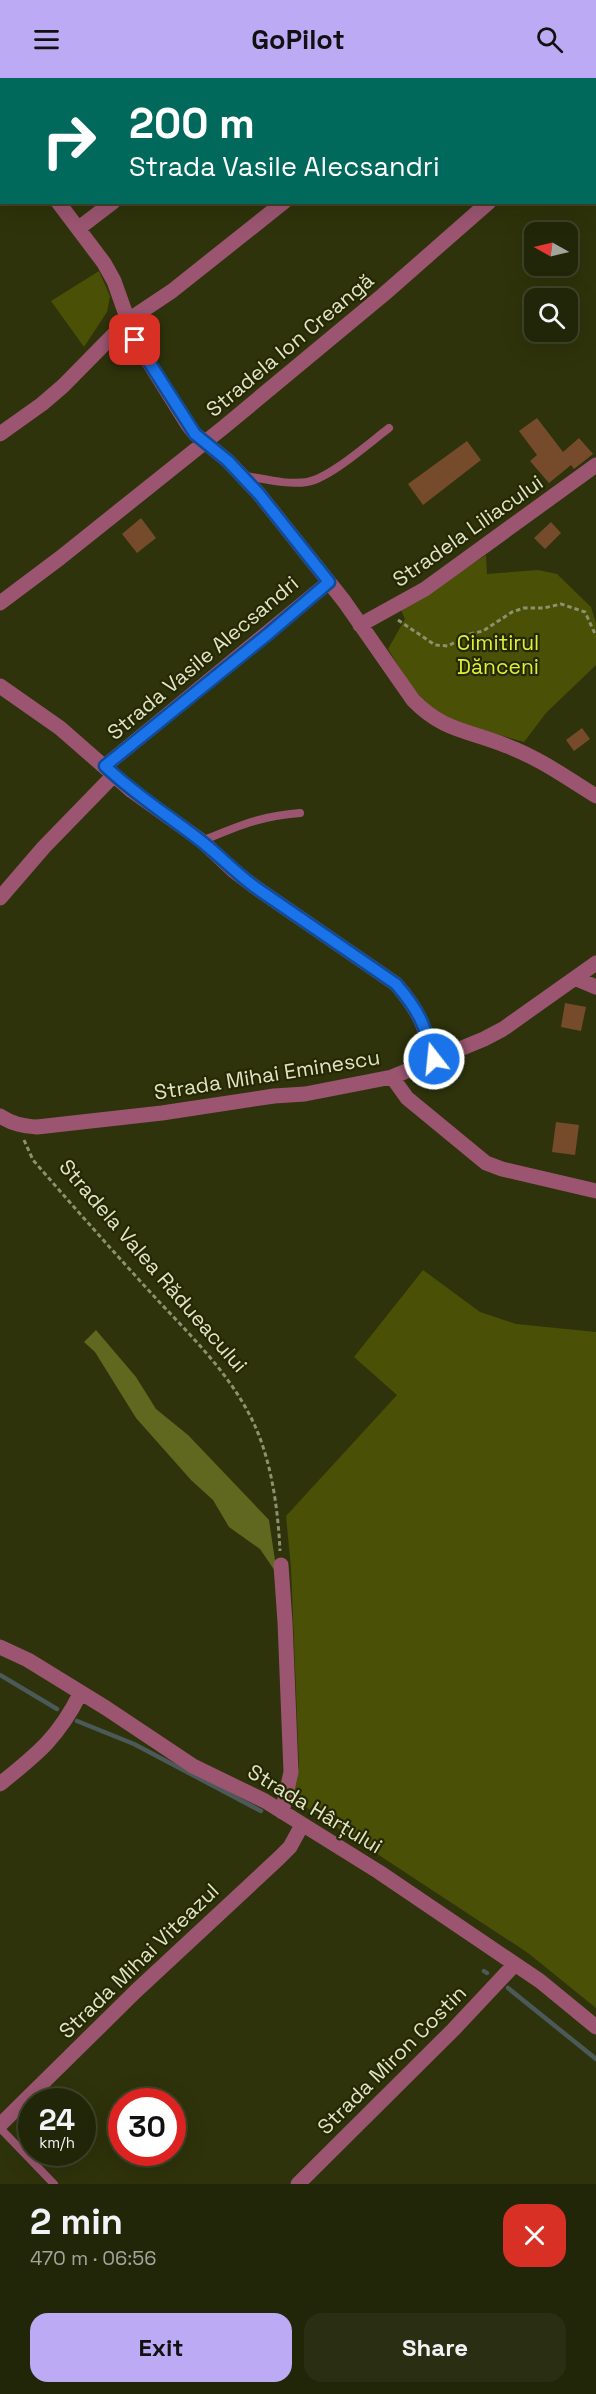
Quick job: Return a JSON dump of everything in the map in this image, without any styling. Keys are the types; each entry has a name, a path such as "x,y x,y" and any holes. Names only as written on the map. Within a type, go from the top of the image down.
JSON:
{"street":[{"path":"60,204 104,263 114,281 135,340 188,425 259,494 329,582 413,700 441,723 525,753 596,796"},
{"path":"79,228 110,204"},
{"path":"0,434 63,386 127,321 182,284 282,204"},
{"name":"Stradela Ion Creangă","path":"0,603 205,442 383,295 487,204"},
{"name":"Stradela Liliacului","path":"360,625 389,610 448,573 596,465"},
{"name":"Strada Vasile Alecsandri","path":"109,770 329,582"},
{"name":"Strada Vasile Alecsandri","path":"0,686 60,728 109,770 202,842 234,872 396,984 423,1020 434,1059"},
{"path":"0,898 109,770"},
{"name":"Strada Mihai Eminescu","path":"22,1126 162,1113 274,1096 305,1094 392,1077 484,1040 577,979 596,963"},
{"path":"577,979 596,987"},
{"path":"392,1077 412,1103 486,1163 502,1169 596,1191"},
{"path":"0,1116 22,1126"},
{"path":"281,1565 291,1772 282,1812"},
{"name":"Strada Hârțului","path":"0,1647 28,1660 143,1731 193,1766 242,1789 379,1872 515,1964 596,2027"},
{"path":"0,1785 48,1743 66,1721 80,1694"},
{"name":"Strada Mihai Viteazul","path":"0,2127 136,1991 290,1847 302,1825"},
{"name":"Strada Miron Costin","path":"298,2184 454,2029 515,1964"}],"lane":[{"path":"241,475 293,483 308,482 322,477 390,428"},
{"path":"202,842 243,823 276,815 300,813"},
{"path":"0,2127 54,2184"}],"path":[{"path":"389,610 402,624 435,645 448,646 470,634 483,631 512,612 524,608 544,608 561,604 585,612 596,636"},
{"name":"Stradela Valea Rădueacului","path":"22,1126 24,1143 33,1160 206,1353 237,1394 255,1427 269,1470 279,1528 281,1565"}],"green space":[{"path":"99,271 110,296 107,312 84,347 51,301"},
{"name":"Cimitirul Dănceni","path":"486,555 487,574 538,570 557,574 591,607 596,623 596,665 546,713 524,742 451,721 419,699 388,649 405,619 401,610"},
{"path":"423,1270 480,1312 516,1324 596,1332 596,2008 528,1953 292,1798 299,1766 291,1568 286,1516 397,1395 354,1357"},
{"path":"96,1330 136,1377 156,1409 188,1435 269,1520 277,1574 260,1549 229,1527 213,1500 191,1480 136,1418 95,1352 84,1342"}],"building":[{"path":"537,418 563,452 579,438 593,454 574,469 571,465 549,483 530,461 537,455 519,431"},
{"path":"467,441 481,460 423,505 408,484"},
{"path":"141,518 156,538 137,553 122,534"},
{"path":"551,522 561,533 545,549 534,538"},
{"path":"582,728 590,739 574,751 566,740"},
{"path":"565,1003 586,1007 581,1031 561,1027"},
{"path":"556,1122 579,1125 575,1155 552,1152"}],"waterway":[{"path":"0,1675 57,1709"},
{"path":"77,1721 134,1744 261,1811"},
{"path":"508,1988 596,2059"}],"route":[{"path":"135,340 195,434 228,461 259,494 329,582 105,766 132,790 202,842 234,872 396,984 423,1020 434,1059"}]}
